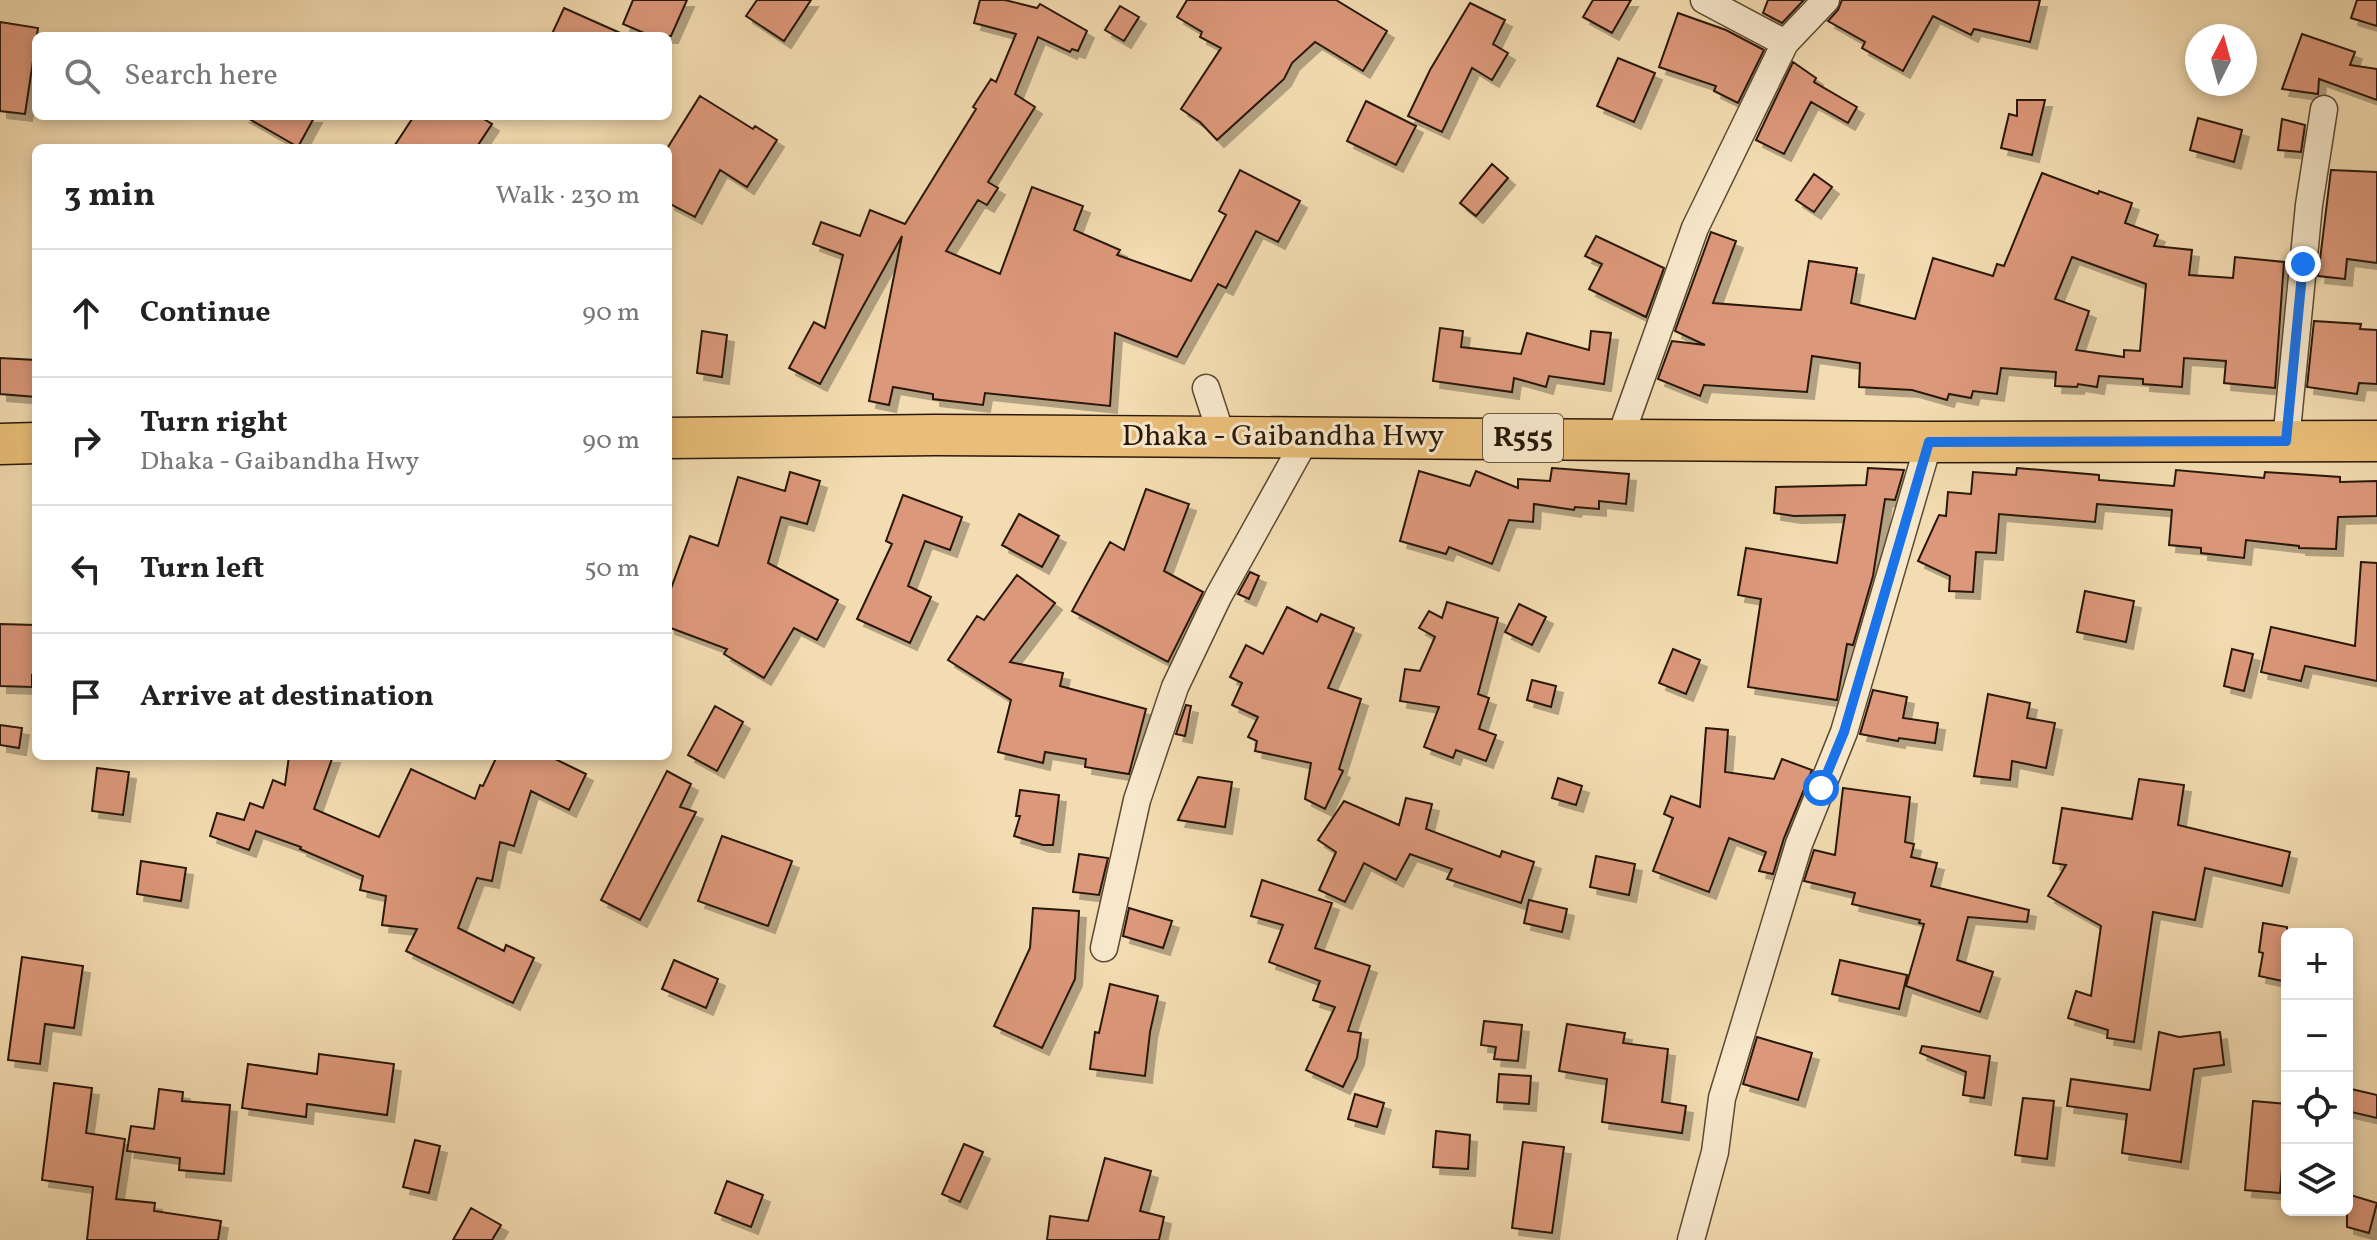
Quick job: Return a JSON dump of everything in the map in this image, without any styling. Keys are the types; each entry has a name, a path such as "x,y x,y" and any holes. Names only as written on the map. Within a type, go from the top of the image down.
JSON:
{"main road":[{"name":"Dhaka - Gaibandha Hwy","path":"672,438 935,435 1929,442 2377,441"},
{"path":"0,444 32,443"}],"street":[{"path":"1704,0 1785,43"},
{"path":"1620,438 1695,228 1785,43 1826,0"},
{"path":"2286,441 2309,205 2324,109"},
{"path":"1206,388 1222,437"},
{"path":"1104,948 1137,800 1175,687 1218,597 1307,437"},
{"path":"1691,1240 1715,1152 1722,1098 1799,844 1844,732 1929,442"}],"building":[{"path":"633,0 687,0 672,34 642,32 623,24"},
{"path":"757,0 811,0 784,41 746,16"},
{"path":"980,0 1005,0 1037,8 1040,4 1087,31 1078,51 1072,49 1070,52 1038,37 1015,94 1035,107 988,182 998,188 987,205 978,200 946,251 1000,274 1032,187 1083,206 1074,230 1120,250 1117,255 1191,281 1226,215 1219,211 1240,170 1300,201 1278,242 1256,231 1226,288 1218,284 1177,357 1115,333 1110,406 985,393 983,405 933,399 933,394 893,387 889,405 869,401 902,236 820,384 789,368 814,322 825,328 843,255 813,244 821,222 860,236 870,210 905,224 976,109 973,107 991,79 996,82 1016,34 974,23"},
{"path":"1187,0 1336,0 1387,31 1363,71 1315,42 1292,63 1284,79 1217,140 1200,122 1181,109 1221,48 1200,37 1202,32 1177,17"},
{"path":"1593,0 1631,0 1612,33 1583,17"},
{"path":"1768,0 1804,0 1782,23 1763,13"},
{"path":"1842,0 2040,0 2030,42 1974,29 1971,35 1933,16 1903,71 1862,48 1865,42 1828,21"},
{"path":"2357,0 2377,0 2377,26 2351,18"},
{"path":"1470,3 1505,20 1493,44 1508,53 1492,80 1472,68 1442,132 1408,116 1430,70"},
{"path":"1120,6 1139,17 1124,41 1105,30"},
{"path":"564,8 618,32 553,32"},
{"path":"1678,13 1726,30 1764,50 1738,103 1714,91 1716,86 1659,67"},
{"path":"0,22 38,28 37,32 32,32 32,68 25,114 0,111"},
{"path":"2302,34 2355,52 2350,65 2377,69 2377,100 2319,79 2318,94 2282,89"},
{"path":"1618,58 1655,73 1634,122 1597,106"},
{"path":"1793,62 1816,78 1814,82 1857,107 1848,123 1811,102 1784,154 1756,140"},
{"path":"700,96 777,140 747,187 720,170 695,217 672,205 670,144"},
{"path":"2017,100 2045,100 2032,155 2001,148 2009,114 2017,116"},
{"path":"1366,101 1416,126 1396,165 1347,141"},
{"path":"2198,118 2242,130 2234,162 2190,150"},
{"path":"2282,119 2305,125 2301,152 2278,150"},
{"path":"251,120 313,120 300,144 293,144"},
{"path":"411,120 486,120 492,124 479,144 396,144"},
{"path":"1492,164 1508,178 1476,216 1460,203"},
{"path":"2331,170 2377,172 2377,263 2347,259 2345,279 2318,276"},
{"path":"2042,173 2132,203 2125,223 2158,235 2154,246 2192,250 2189,275 2233,278 2235,257 2284,262 2275,388 2224,383 2226,361 2184,358 2182,387 2143,384 2143,379 2099,376 2097,387 2078,384 2077,387 2055,386 2056,372 2001,368 1997,394 1973,391 1971,398 1949,394 1947,400 1912,390 1859,387 1860,363 1812,356 1807,392 1704,385 1700,396 1658,379 1672,341 1705,345 1675,331 1711,232 1736,241 1713,303 1801,310 1809,261 1857,268 1851,303 1915,319 1933,258 1993,276 1997,264 2004,266","holes":["2072,257 2146,284 2140,351 2124,350 2124,357 2076,350 2089,311 2055,299"]},
{"path":"1814,174 1832,187 1814,212 1796,200"},
{"path":"1596,236 1664,268 1646,317 1589,289 1602,264 1585,256"},
{"path":"2314,321 2361,324 2360,329 2377,330 2377,384 2359,383 2357,394 2307,387"},
{"path":"1440,328 1463,331 1461,347 1521,354 1527,333 1589,350 1591,331 1611,333 1604,384 1549,376 1546,387 1514,378 1512,392 1433,381"},
{"path":"702,331 727,335 722,377 697,373"},
{"path":"0,358 32,360 32,397 0,394"},
{"path":"1552,468 1629,474 1626,504 1599,501 1599,509 1575,507 1574,510 1534,504 1533,522 1509,520 1492,564 1449,547 1446,554 1400,541 1419,471 1470,486 1476,471 1518,488 1518,479 1550,481"},
{"path":"1868,468 1904,470 1895,500 1885,499 1873,576 1853,645 1847,644 1837,700 1748,687 1761,599 1738,595 1746,548 1837,563 1845,515 1794,516 1774,513 1776,487 1866,485"},
{"path":"2017,468 2099,475 2099,480 2174,486 2176,470 2264,478 2265,472 2340,477 2340,482 2377,481 2377,516 2338,517 2336,549 2299,548 2246,540 2244,558 2201,553 2201,548 2169,545 2172,510 2097,504 2095,522 1999,514 1996,553 1976,552 1973,592 1949,591 1950,576 1918,561 1939,515 1946,516 1948,492 1971,494 1973,472 2016,475"},
{"path":"790,472 820,481 807,524 781,517 768,563 838,600 817,640 794,628 764,678 724,654 727,649 672,628 672,586 690,536 718,546 738,477 785,491"},
{"path":"1146,489 1189,504 1164,571 1203,592 1168,662 1072,611 1110,542 1124,550"},
{"path":"903,495 962,517 950,550 925,541 908,586 931,597 910,643 857,619 892,544 886,541"},
{"path":"1019,514 1059,536 1042,567 1002,545"},
{"path":"2361,562 2377,563 2377,681 2305,666 2301,681 2261,672 2271,627 2355,646"},
{"path":"1250,572 1259,576 1249,599 1238,594"},
{"path":"1017,575 1055,603 1010,662 1063,673 1060,686 1146,709 1129,774 1085,767 1086,759 1045,752 1043,763 998,752 1011,700 948,660 977,616 984,620"},
{"path":"2085,591 2134,601 2126,642 2077,632"},
{"path":"1447,602 1498,618 1478,694 1489,698 1479,729 1496,735 1486,761 1456,750 1453,758 1424,747 1439,707 1400,701 1405,669 1420,671 1435,637 1419,628 1429,611 1442,618"},
{"path":"1519,604 1546,617 1532,645 1505,632"},
{"path":"1287,607 1317,622 1321,614 1354,628 1328,688 1361,699 1339,769 1343,771 1325,809 1305,799 1311,763 1255,751 1257,741 1248,737 1258,717 1232,705 1242,683 1230,677 1246,645 1263,654"},
{"path":"0,624 32,625 32,687 0,686"},
{"path":"1673,649 1700,660 1686,694 1659,683"},
{"path":"2232,649 2253,654 2244,691 2224,686"},
{"path":"1532,680 1556,686 1551,707 1527,700"},
{"path":"1873,690 1907,697 1903,718 1938,723 1935,743 1899,738 1898,741 1860,734"},
{"path":"1988,694 2030,703 2027,718 2055,723 2046,768 2012,761 2010,780 1974,776"},
{"path":"1186,705 1191,706 1185,736 1176,734"},
{"path":"715,706 743,722 717,771 688,755"},
{"path":"0,725 22,728 19,748 0,745"},
{"path":"1706,728 1728,730 1725,772 1774,779 1782,759 1812,770 1773,874 1759,871 1766,852 1729,838 1709,892 1653,871 1673,818 1664,814 1671,796 1700,807"},
{"path":"288,760 332,760 314,809 379,837 411,769 475,799 495,760 557,760 586,774 569,810 531,791 514,846 500,842 492,881 477,878 458,928 504,951 506,945 534,958 513,1003 406,951 417,929 382,925 386,896 360,890 363,876 301,847 256,831 249,850 210,836 217,813 244,820 250,803 263,808 273,780 285,785"},
{"path":"97,768 129,772 123,815 92,811"},
{"path":"667,771 691,784 680,807 696,812 640,920 601,900"},
{"path":"1198,777 1232,782 1225,827 1178,820"},
{"path":"1558,778 1582,786 1576,805 1552,798"},
{"path":"2139,779 2184,785 2178,825 2290,852 2282,886 2205,868 2195,920 2153,912 2134,1042 2107,1038 2108,1030 2068,1018 2076,991 2091,996 2101,926 2048,896 2066,865 2053,863 2062,808 2132,819"},
{"path":"1843,788 1910,797 1905,842 1914,844 1911,857 1937,863 1931,886 2029,910 2027,922 1968,917 1957,960 1993,972 1980,1012 1906,986 1924,924 1919,923 1920,920 1852,904 1855,893 1804,881 1814,850 1835,855"},
{"path":"1020,790 1059,795 1053,845 1014,836 1020,816 1016,816"},
{"path":"1406,798 1432,804 1426,829 1500,857 1502,851 1534,862 1521,903 1447,879 1452,869 1410,854 1396,880 1364,863 1345,902 1319,890 1336,852 1318,840 1344,801 1399,825"},
{"path":"722,836 792,861 768,926 698,901"},
{"path":"1079,854 1108,858 1099,895 1073,892"},
{"path":"1596,856 1635,864 1629,895 1590,887"},
{"path":"141,861 186,868 181,901 137,894"},
{"path":"1262,880 1332,903 1315,948 1370,966 1348,1031 1361,1033 1357,1058 1343,1087 1306,1070 1335,1007 1313,1000 1320,981 1269,962 1283,925 1251,916"},
{"path":"1529,900 1567,909 1562,932 1524,923"},
{"path":"1033,908 1079,911 1075,979 1042,1048 994,1026 1030,948"},
{"path":"1129,908 1172,921 1163,948 1123,936"},
{"path":"2263,923 2287,927 2281,928 2281,981 2259,976 2263,953 2259,952"},
{"path":"22,957 83,966 74,1028 45,1024 40,1064 8,1060"},
{"path":"674,960 718,979 706,1008 662,989"},
{"path":"1840,960 1907,975 1899,1009 1832,994"},
{"path":"1110,984 1158,996 1145,1076 1090,1069 1095,1032 1099,1033"},
{"path":"1484,1021 1522,1025 1518,1061 1494,1059 1496,1047 1481,1045"},
{"path":"1567,1024 1625,1033 1623,1043 1668,1049 1662,1102 1686,1106 1682,1133 1602,1122 1607,1079 1559,1071"},
{"path":"2159,1032 2179,1037 2220,1032 2224,1065 2194,1069 2181,1162 2122,1153 2127,1114 2067,1106 2071,1079 2150,1090"},
{"path":"1757,1037 1812,1053 1798,1100 1743,1084"},
{"path":"1922,1046 1990,1056 1984,1098 1963,1095 1966,1072 1920,1053"},
{"path":"319,1054 394,1064 387,1115 307,1104 306,1117 242,1108 248,1064 317,1074"},
{"path":"1499,1074 1531,1076 1529,1104 1497,1102"},
{"path":"54,1083 92,1088 86,1133 125,1139 116,1199 155,1203 154,1211 221,1221 218,1240 87,1240 93,1187 42,1180"},
{"path":"159,1089 183,1092 182,1101 230,1105 224,1174 179,1170 180,1158 127,1151 131,1126 154,1129"},
{"path":"2353,1089 2377,1095 2377,1118 2353,1112"},
{"path":"1355,1094 1384,1103 1377,1127 1348,1119"},
{"path":"2023,1098 2054,1101 2047,1159 2015,1155"},
{"path":"2253,1101 2281,1103 2280,1193 2245,1190"},
{"path":"1436,1131 1470,1135 1468,1169 1433,1167"},
{"path":"415,1140 440,1146 429,1193 403,1187"},
{"path":"1523,1142 1564,1147 1552,1233 1512,1228"},
{"path":"964,1144 983,1152 960,1202 942,1194"},
{"path":"1105,1158 1151,1171 1140,1211 1164,1217 1159,1240 1047,1240 1050,1216 1088,1221"},
{"path":"727,1181 763,1195 751,1227 715,1213"},
{"path":"2353,1196 2377,1203 2369,1233 2347,1227 2347,1216 2353,1216"},
{"path":"471,1208 501,1225 492,1240 453,1240"}],"route":[{"path":"1821,788 1844,732 1929,442 2286,441 2303,264"}]}
